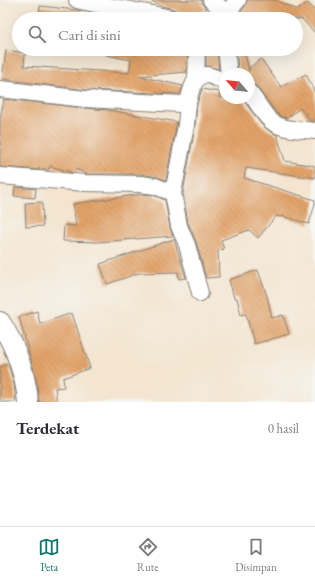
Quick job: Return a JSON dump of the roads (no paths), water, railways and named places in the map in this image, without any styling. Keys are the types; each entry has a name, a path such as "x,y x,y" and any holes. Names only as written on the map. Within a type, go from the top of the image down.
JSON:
{"street":[{"path":"77,0 98,5 146,6 159,12"},
{"path":"211,0 222,12"},
{"path":"229,12 238,0"},
{"path":"197,56 196,80 188,104 186,125 173,193 179,226 187,245 200,293"},
{"path":"227,56 228,68"},
{"path":"196,80 200,76 207,75 219,80"},
{"path":"0,91 85,99 188,104"},
{"path":"255,100 268,118 276,124 284,128 315,131"},
{"path":"0,176 85,183 142,184 154,186 173,193"},
{"path":"0,322 18,360 28,402"}]}
